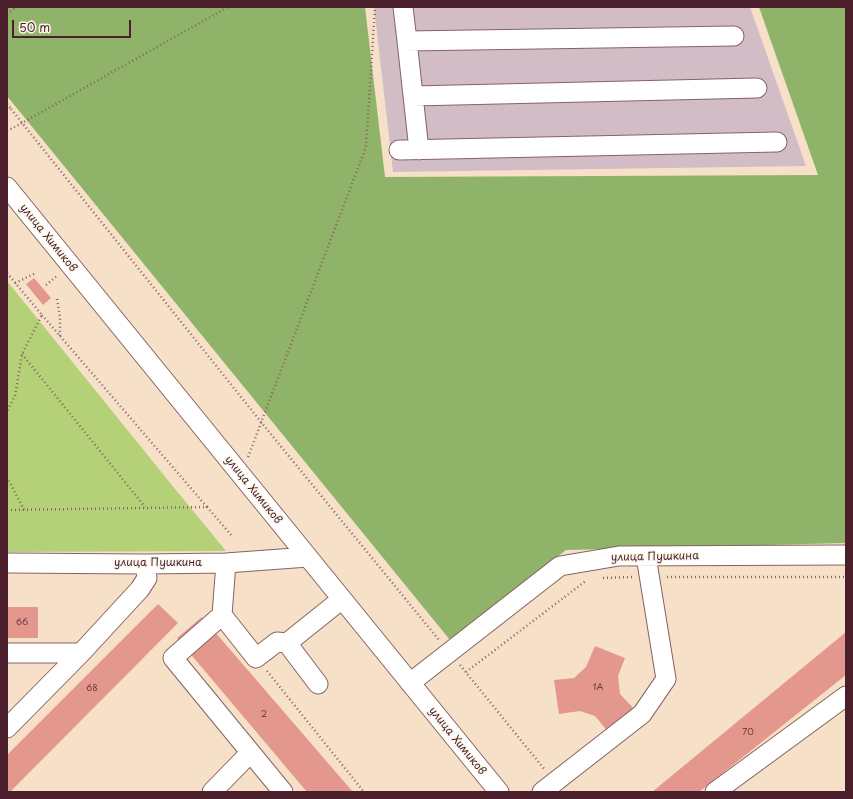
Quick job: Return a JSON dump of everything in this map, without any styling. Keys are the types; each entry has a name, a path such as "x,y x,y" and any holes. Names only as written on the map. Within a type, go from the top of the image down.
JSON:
{"street":[{"path":"402,7 419,150"},
{"path":"407,41 734,36"},
{"path":"413,96 757,88"},
{"path":"398,150 778,142"},
{"name":"улица Химиков","path":"7,187 499,792"},
{"name":"улица Пушкина","path":"410,683 560,566 619,556 846,555"},
{"path":"548,787 642,714 666,679 646,556"},
{"name":"улица Пушкина","path":"7,563 226,563 308,557"},
{"path":"226,563 222,615 256,658 278,642 287,643 342,599"},
{"path":"7,728 81,653 140,588 147,578 145,564"},
{"path":"222,615 173,658 283,792"},
{"path":"287,643 318,684"},
{"path":"7,653 81,653"},
{"path":"715,792 846,696"},
{"path":"212,792 250,753"}],"path":[{"path":"7,14 17,7"},
{"path":"7,132 228,7"},
{"path":"248,457 366,147 375,7"},
{"path":"7,104 262,422 472,679 548,787"},
{"path":"7,273 208,506 232,536"},
{"path":"15,283 36,273"},
{"path":"58,299 60,336"},
{"path":"7,411 15,396 22,354 42,315"},
{"path":"22,354 146,507"},
{"path":"7,477 24,510"},
{"path":"7,510 208,506"},
{"path":"256,658 364,792"}],"shaded area":[{"path":"374,7 750,7 806,166 393,172"}],"green space":[{"path":"7,7 365,7 385,177 818,175 759,7 846,7 846,543 566,550 450,640 7,96"},
{"path":"7,281 171,484 226,551 7,552"}],"building":[{"path":"34,278 51,298 43,305 26,284"},
{"path":"158,604 178,623 10,792 7,792 7,755"},
{"path":"7,607 38,607 38,638 7,638"},
{"path":"202,617 353,792 307,792 177,638"},
{"path":"846,632 846,675 699,792 652,792"},
{"path":"595,646 625,658 618,676 620,694 636,711 609,733 595,716 580,711 559,714 554,680 574,678 586,667"}]}
